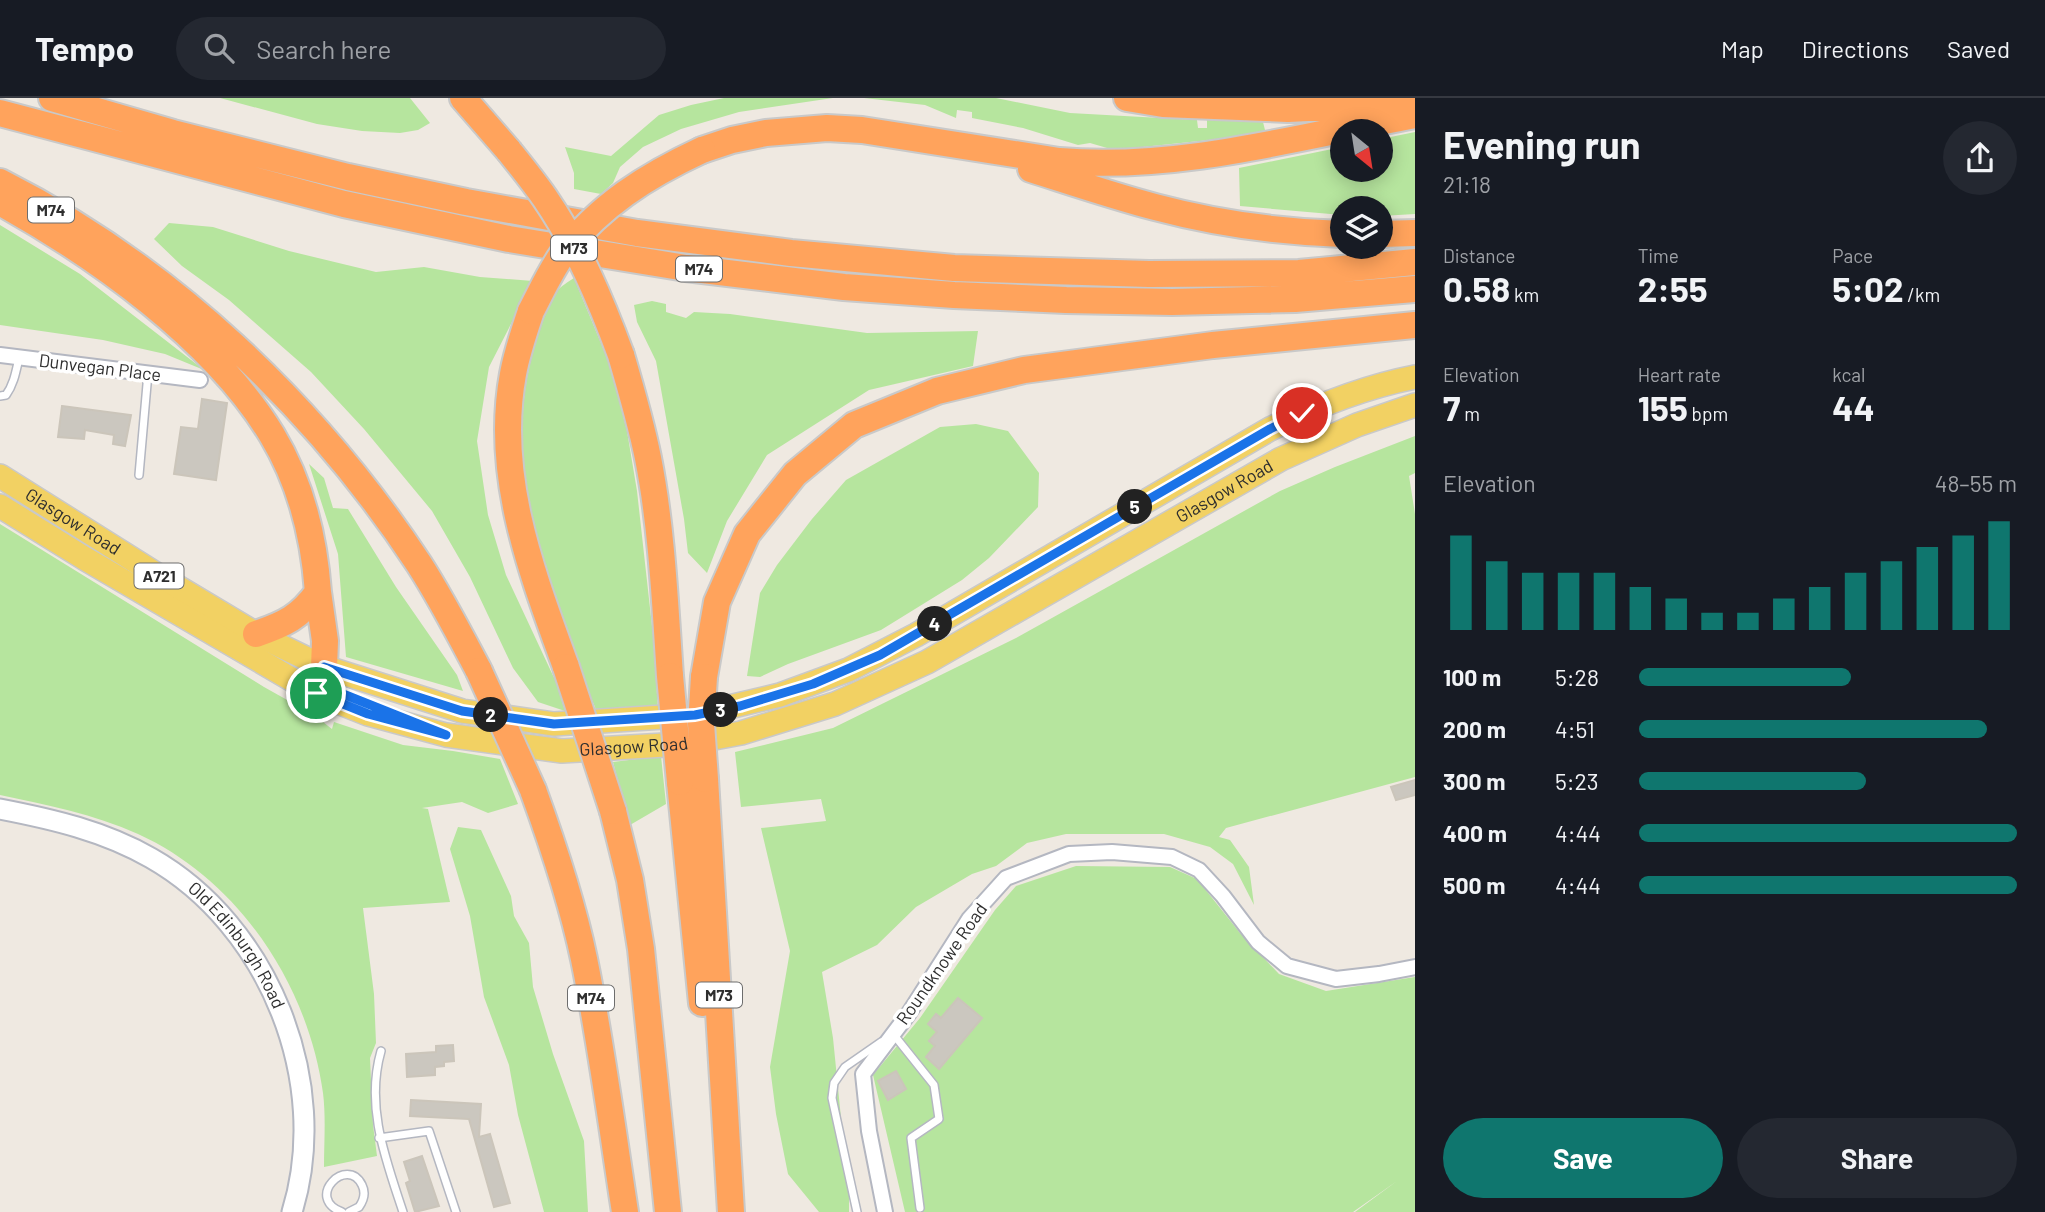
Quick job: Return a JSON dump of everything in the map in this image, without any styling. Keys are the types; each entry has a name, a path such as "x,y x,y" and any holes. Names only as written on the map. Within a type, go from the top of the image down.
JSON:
{"highway":[{"name":"M74","path":"52,98 335,174 466,202 637,233 791,253 954,268 1149,274 1299,273 1415,262"},
{"name":"M73","path":"463,98 509,150 560,223 594,287 621,355 636,406 656,512 670,676 692,781 731,1212"},
{"path":"1127,98 1163,104 1289,109 1415,103"},
{"name":"M74","path":"0,113 344,204 509,239 686,268 844,287 1066,300 1172,302 1295,299 1415,289"},
{"path":"668,1212 641,949 630,880 613,811 519,526 510,465 508,425 513,375 520,346 531,311 563,255 586,227 622,194 648,177 702,150 766,133 827,128 862,130 1059,161 1132,162 1239,151 1415,115"},
{"path":"917,139 1024,167 1155,207 1203,218 1330,233"},
{"name":"M74","path":"0,182 101,242 176,295 250,359 354,475 419,565 479,671 533,790 567,890 584,957 625,1212"},
{"name":"M74","path":"0,194 24,205 96,249 158,292 215,338 311,426"},
{"path":"0,202 51,232 141,296 228,375 273,437 294,481 311,532 325,641 324,667"},
{"path":"1393,234 1415,233"},
{"name":"M73","path":"721,1212 692,781 701,724 704,677 717,602 747,534 795,474 854,425 937,390 1024,370 1213,345 1415,325"},
{"path":"256,634 293,618 318,592"}],"main road":[{"name":"Glasgow Road","path":"0,476 256,634 324,667 462,711 554,724 668,718 740,706 813,684 880,655 1258,435 1302,413 1365,390 1415,377"},
{"name":"Glasgow Road","path":"0,506 316,693 368,714 446,735 562,751 682,744 741,733 835,704 927,662 1281,459 1357,425 1415,405"},
{"path":"324,667 323,683 328,688 446,735"},
{"name":"Old Edinburgh Road","path":"0,809 72,825 108,837 154,860 195,890 217,911 245,945 277,1002 298,1067 304,1139 292,1212"}],"street":[{"name":"Dunvegan Place","path":"0,355 201,380"},
{"name":"Roundknowe Road","path":"885,1212 869,1131 863,1074 909,1013 969,919 1006,878 1069,854 1112,852 1171,858 1199,870 1223,895 1258,942 1287,966 1336,979 1415,967"}],"lane":[{"path":"0,396 9,391 19,358"},
{"path":"139,475 148,373"},
{"path":"857,1212 832,1098 834,1083 845,1067 893,1034 934,1085 939,1119 911,1138 920,1208"},
{"path":"381,1051 375,1084 379,1138 403,1212"},
{"path":"379,1138 429,1131 456,1212"},
{"path":"339,1212 328,1199 328,1188 333,1180 345,1175 358,1180 365,1195 359,1207 349,1212"}],"green space":[{"path":"220,98 410,98 430,123 418,130 400,133 362,131 317,124"},
{"path":"724,98 833,98 739,112 681,129 643,147 620,167 613,183 601,194 574,189 574,173 565,147 611,156 659,115"},
{"path":"864,98 996,98 1070,113 1197,120 1198,128 1207,128 1207,119 1263,122 1266,134 1114,150 1090,143 1078,145 1023,128 972,118 972,112 957,110 956,118 925,105"},
{"path":"1415,132 1415,214 1393,215 1393,196 1330,196 1330,214 1240,206 1239,168 1330,149 1330,182 1393,182 1393,137"},
{"path":"169,223 213,227 289,251 376,272 424,267 480,277 533,281 489,367 477,441 488,515 506,575 556,682 565,711 538,702 513,668 470,577 432,511 364,429 311,372 229,300 182,266 154,239"},
{"path":"0,225 80,274 204,370 165,354 103,340 0,325"},
{"path":"574,278 610,365 627,431 637,491 653,635 658,709 597,712 564,625 532,513 523,447 527,379 549,302 559,289"},
{"path":"652,301 666,304 666,312 686,318 694,312 730,314 867,333 978,331 973,366 869,390 767,455 727,521 707,573 688,553 656,361 637,322 634,305"},
{"path":"976,424 1008,431 1039,473 1038,507 989,558 962,580 881,630 760,677 747,676 760,593 777,565 812,519 846,480 940,427"},
{"path":"1415,436 1415,473 1409,476 1415,514 1415,777 1226,828 1219,837 1230,840 1249,867 1254,905 1233,864 1210,847 1164,834 1066,834 1027,843 996,866 972,874 916,907 877,945 822,972 833,1038 843,1138 849,1162 849,1212 819,1212 788,1174 776,1114 770,1067 790,951 761,828 826,821 821,799 741,807 735,752 833,728 1016,638 1280,491"},
{"path":"309,464 324,478 333,508 348,509 396,587 457,675 463,691 346,657 338,554"},
{"path":"0,524 314,715 332,729 334,722 403,745 500,759 518,804 488,813 462,802 422,808 428,809 450,902 363,908 374,994 376,1043 370,1058 377,1156 324,1167 323,1093 315,1053 302,1013 285,976 263,940 237,908 207,879 174,854 121,827 70,811 0,795"},
{"path":"661,756 666,804 630,825 613,762"},
{"path":"458,827 481,830 511,896 514,916 529,943 533,987 584,1141 588,1212 544,1212 518,1115 509,1065 484,997 470,916 450,849"},
{"path":"1076,866 1170,867 1197,879 1240,933 1279,974 1326,991 1415,977 1415,1212 1355,1212 1397,1181 1353,1212 905,1212 873,1075 920,1018 995,910 1016,886"}],"building":[{"path":"202,399 227,403 216,480 174,474 181,427 198,429"},
{"path":"62,406 131,415 125,446 113,444 114,435 85,430 84,439 58,437"},
{"path":"1415,780 1415,795 1396,800 1391,787"},
{"path":"958,998 982,1018 939,1069 926,1057 935,1046 929,1041 937,1032 928,1024 936,1014 941,1018"},
{"path":"453,1045 454,1061 435,1067 435,1075 407,1077 406,1054 436,1052 436,1046"},
{"path":"896,1071 906,1089 888,1100 878,1081"},
{"path":"411,1100 481,1104 479,1137 490,1134 510,1203 494,1207 469,1119 410,1116"},
{"path":"422,1156 439,1206 415,1212 406,1183 410,1181 404,1162"}],"route":[{"path":"316,693 368,714 446,735 328,688 323,683 324,667 462,711 554,724 695,715 780,695 880,655 1302,413"}]}
